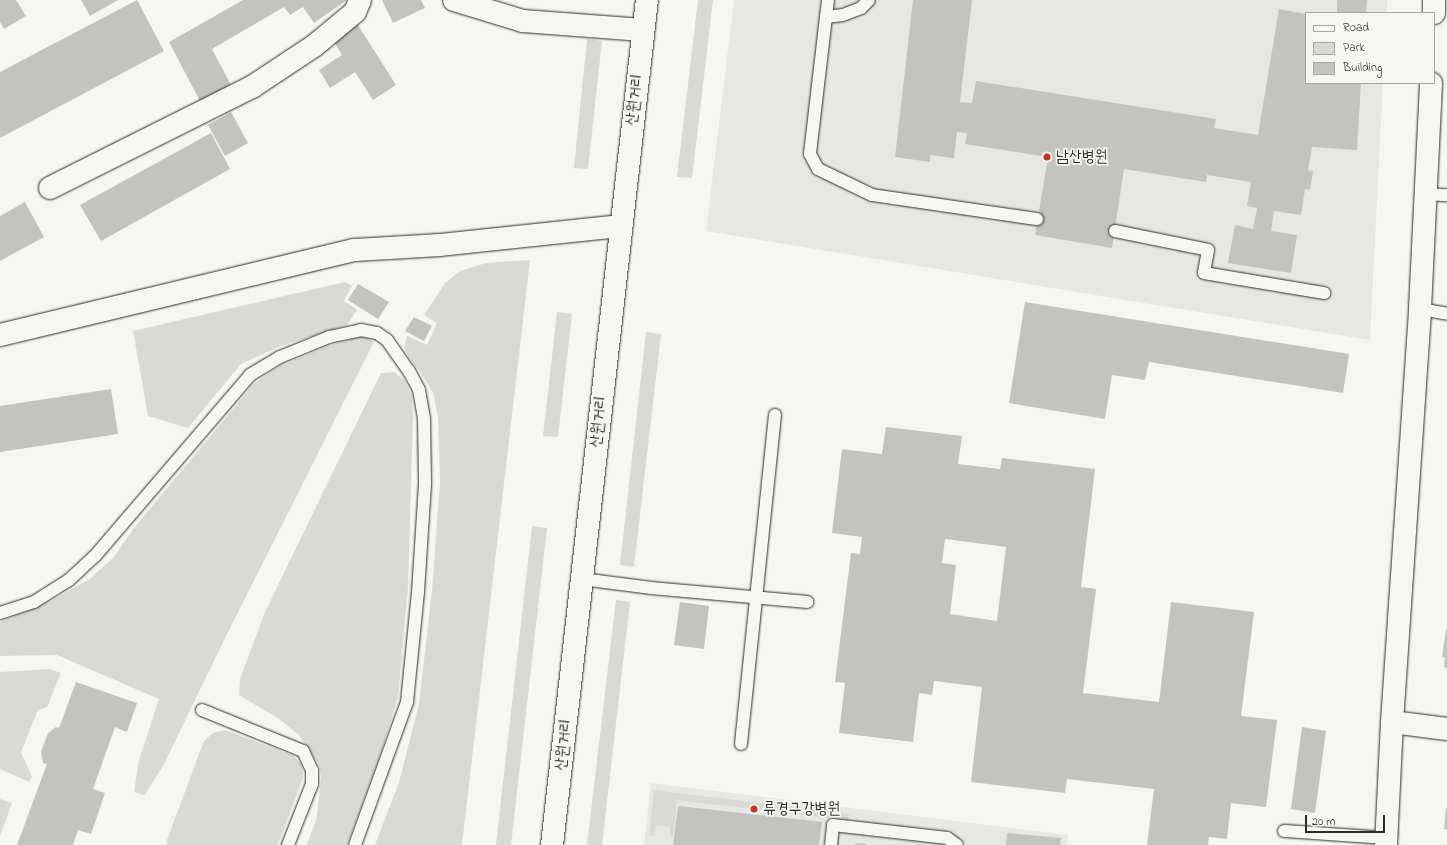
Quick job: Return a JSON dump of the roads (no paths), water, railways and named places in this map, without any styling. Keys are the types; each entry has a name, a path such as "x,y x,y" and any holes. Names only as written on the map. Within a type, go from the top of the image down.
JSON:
{"street":[{"path":"50,188 252,87 314,46 355,12 360,0"},
{"path":"454,0 523,21 643,30"},
{"name":"산원거리","path":"552,845 620,226 647,0"},
{"path":"1434,0 1434,12"},
{"path":"1386,841 1392,722 1420,309 1430,84"},
{"path":"0,335 355,250 440,245 620,226"},
{"path":"1392,722 1447,729"}],"lane":[{"path":"828,0 810,154 818,169 872,195 1037,219"},
{"path":"826,17 843,15 860,8 869,0"},
{"path":"1425,194 1447,195"},
{"path":"1115,231 1208,250 1204,273 1324,293"},
{"path":"1420,309 1447,314"},
{"path":"0,613 34,602 69,580 95,556 250,375 280,357 329,337 361,330 377,333 387,340 410,371 419,390 424,418 425,484 418,592 407,702 355,845"},
{"path":"741,744 775,415"},
{"path":"582,579 807,602"},
{"path":"202,710 303,751 312,770 312,784 288,845"},
{"path":"831,845 833,825 947,838 957,845"},
{"path":"1284,832 1386,841"}],"place":[{"name":"남산병원","path":"1047,157"},
{"name":"류경구강병원","path":"754,809"}]}
